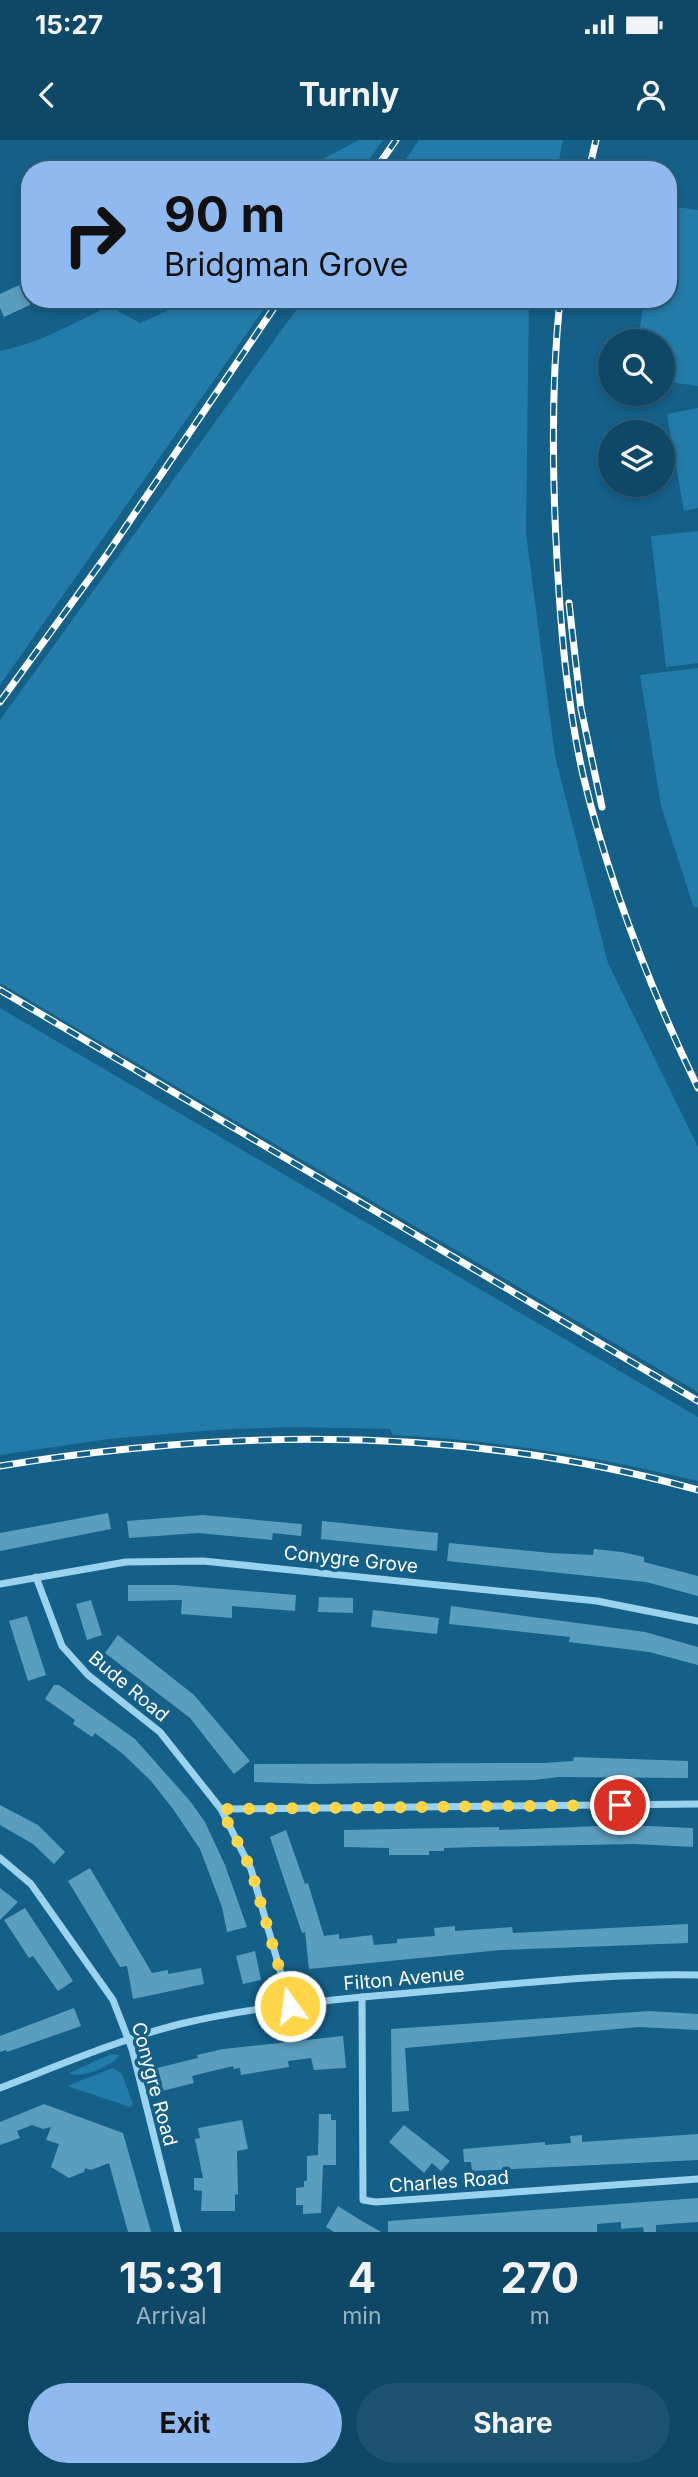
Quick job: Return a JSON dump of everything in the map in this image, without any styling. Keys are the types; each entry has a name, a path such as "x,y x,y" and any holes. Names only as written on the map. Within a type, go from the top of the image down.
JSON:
{"street":[{"name":"Conygre Grove","path":"0,1584 126,1562 203,1560 597,1601 698,1620"},
{"name":"Bude Road","path":"36,1577 62,1646 88,1675 160,1732 221,1809 251,1869 290,2006"},
{"path":"221,1809 698,1804"},
{"name":"Conygre Road","path":"0,1858 32,1884 113,2000 129,2039 178,2232"},
{"name":"Filton Avenue","path":"0,2088 129,2039 181,2024 290,2006 362,1997 587,1978 698,1975"},
{"name":"Charles Road","path":"362,1997 363,2200 698,2179"}],"shaded area":[{"path":"359,140 383,140 368,161 319,161"},
{"path":"419,140 563,140 559,161 404,161"},
{"path":"677,207 698,210 698,386 675,383 675,329 640,329 643,308 677,308"},
{"path":"105,308 118,308 118,311 140,323 173,308 265,308 0,685 0,351 45,337"},
{"path":"298,308 529,308 526,533 555,756 608,963 698,1147 698,1392 0,983 0,720"},
{"path":"698,408 698,508 684,511 675,460 675,420 668,420 667,414"},
{"path":"698,531 698,663 666,667 651,536"},
{"path":"698,668 698,907 694,908 661,806 640,675"},
{"path":"0,1008 698,1417 698,1481 547,1451 393,1435 390,1429 289,1427 214,1430 108,1439 0,1455"},
{"path":"111,2054 120,2055 96,2071 80,2075 69,2073"},
{"path":"113,2068 122,2074 133,2104 130,2107 67,2086"}],"building":[{"path":"21,284 21,308 24,308 4,317 0,308 0,294"},
{"path":"108,1513 111,1529 0,1551 0,1533"},
{"path":"203,1515 302,1524 301,1536 273,1533 272,1540 198,1533 129,1538 127,1521"},
{"path":"322,1521 438,1533 437,1551 321,1539"},
{"path":"449,1543 551,1553 593,1555 594,1549 622,1552 644,1557 644,1562 698,1576 698,1596 646,1582 447,1561"},
{"path":"128,1585 175,1585 296,1595 295,1611 232,1606 232,1618 181,1614 182,1600 128,1601"},
{"path":"319,1597 353,1598 353,1613 318,1612"},
{"path":"91,1600 102,1635 87,1640 76,1604"},
{"path":"451,1606 645,1632 698,1647 698,1665 649,1652 569,1642 570,1637 449,1624"},
{"path":"373,1610 439,1618 437,1634 371,1627"},
{"path":"27,1616 46,1675 28,1681 9,1621"},
{"path":"118,1635 194,1695 250,1761 234,1774 190,1718 105,1653"},
{"path":"54,1685 59,1685 135,1739 190,1801 205,1822 225,1865 247,1927 227,1932 222,1907 200,1849 173,1809 151,1781 123,1754 95,1733 92,1737 73,1724 75,1720 45,1699"},
{"path":"574,1757 688,1761 688,1778 559,1777 534,1780 314,1784 254,1782 254,1764 544,1763 573,1761"},
{"path":"0,1805 38,1825 65,1852 54,1864 33,1844 0,1825"},
{"path":"624,1825 693,1828 693,1847 634,1844 475,1847 444,1848 444,1851 429,1851 429,1855 389,1855 389,1848 344,1847 344,1830 499,1827 499,1830"},
{"path":"286,1830 305,1884 308,1883 324,1936 339,1934 339,1939 372,1935 374,1945 397,1943 397,1939 435,1936 434,1928 455,1926 455,1931 512,1927 513,1933 688,1924 688,1943 501,1950 309,1969 305,1932 302,1933 270,1837"},
{"path":"90,1868 152,1973 168,1970 168,1974 201,1968 204,1984 133,1999 127,1966 120,1967 68,1881"},
{"path":"0,1888 18,1902 0,1920"},
{"path":"25,1908 73,1981 58,1991 33,1956 29,1958 4,1920"},
{"path":"255,1951 261,1980 243,1984 236,1956"},
{"path":"74,2008 81,2026 7,2052 0,2052 0,2036"},
{"path":"650,2011 698,2014 698,2030 639,2027 405,2048 409,2111 392,2112 391,2029"},
{"path":"343,2036 346,2068 314,2070 311,2058 288,2061 289,2067 241,2075 240,2068 234,2069 233,2066 192,2076 194,2083 158,2092 153,2069 198,2058 197,2055 223,2049"},
{"path":"44,2104 123,2133 151,2232 128,2232 109,2163 91,2170 85,2168 84,2172 69,2178 51,2167 59,2144 46,2140 51,2127 43,2129 32,2125 17,2131 20,2138 0,2145 0,2122"},
{"path":"319,2114 331,2114 331,2120 336,2120 336,2165 323,2165 321,2213 303,2214 303,2205 296,2205 296,2188 304,2187 304,2181 307,2181 307,2156 318,2155"},
{"path":"242,2120 248,2149 237,2151 238,2195 235,2194 235,2211 201,2211 202,2191 194,2190 194,2178 203,2178 195,2139 200,2138 198,2128"},
{"path":"404,2125 450,2161 441,2171 432,2163 424,2173 389,2142"},
{"path":"698,2134 698,2160 472,2171 471,2162 464,2162 463,2149 545,2142 545,2145 571,2143 570,2136 582,2135 582,2142"},
{"path":"698,2198 698,2222 656,2225 656,2232 644,2232 643,2227 621,2229 621,2222 597,2224 597,2232 388,2232 388,2221"},
{"path":"338,2206 381,2232 334,2232 326,2227"}],"railway":[{"path":"381,161 396,140"},
{"path":"591,161 596,140"},
{"path":"0,702 108,553 274,308"},
{"path":"559,308 554,397 555,526 563,640 577,748 593,815 632,935 698,1088"},
{"path":"569,603 581,709 602,807"},
{"path":"0,990 698,1401"},
{"path":"0,1466 87,1453 175,1445 263,1440 351,1440 438,1444 525,1454 612,1469 698,1490"}],"route":[{"path":"290,2006 251,1869 221,1809 620,1805"}]}
